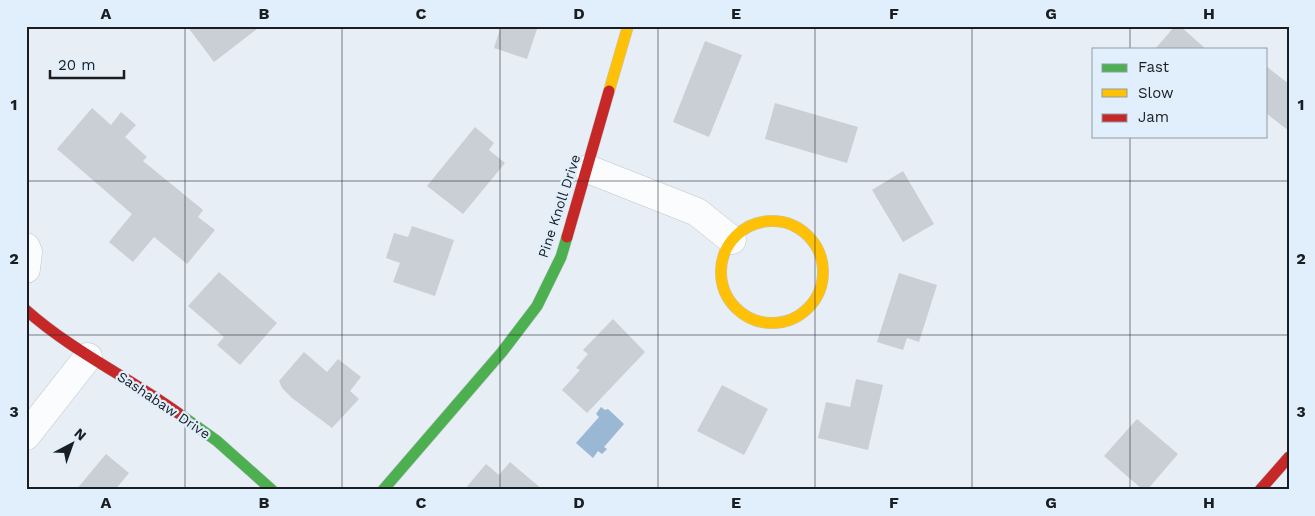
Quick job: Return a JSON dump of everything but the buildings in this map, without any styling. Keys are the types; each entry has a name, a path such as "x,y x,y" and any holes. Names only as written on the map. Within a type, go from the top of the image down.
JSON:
{"street":[{"name":"Pine Knoll Drive","path":"383,490 502,352 537,306 561,258 628,26"},
{"path":"588,169 697,212 732,240"},
{"path":"759,222 782,222 804,232 815,244 822,259 824,275 820,291 812,305 798,316 782,323 764,323 747,317 733,306 724,290 720,273 723,255 732,240 744,229 759,222"},
{"path":"26,247 28,252 26,269"},
{"name":"Sashabaw Drive","path":"26,310 45,327 88,357 157,397 217,441 272,490"},
{"path":"26,436 88,357"},
{"path":"1267,487 1289,457"}],"water":[{"path":"601,407 605,410 608,409 624,424 604,447 607,449 602,454 598,451 593,458 576,443 599,417 596,414"}],"traffic: fast":[{"path":"383,490 502,352 537,306 561,257 567,237"},
{"path":"178,413 217,441 272,490"}],"traffic: slow":[{"path":"609,91 628,26"},
{"path":"772,221 792,225 808,236 819,252 823,272 819,292 808,308 792,319 772,323 752,319 736,308 725,292 721,272 725,252 736,236 752,225 772,221"}],"traffic: jam":[{"path":"567,237 609,91"},
{"path":"26,310 81,351 178,413"},
{"path":"1260,490 1289,457"}]}
